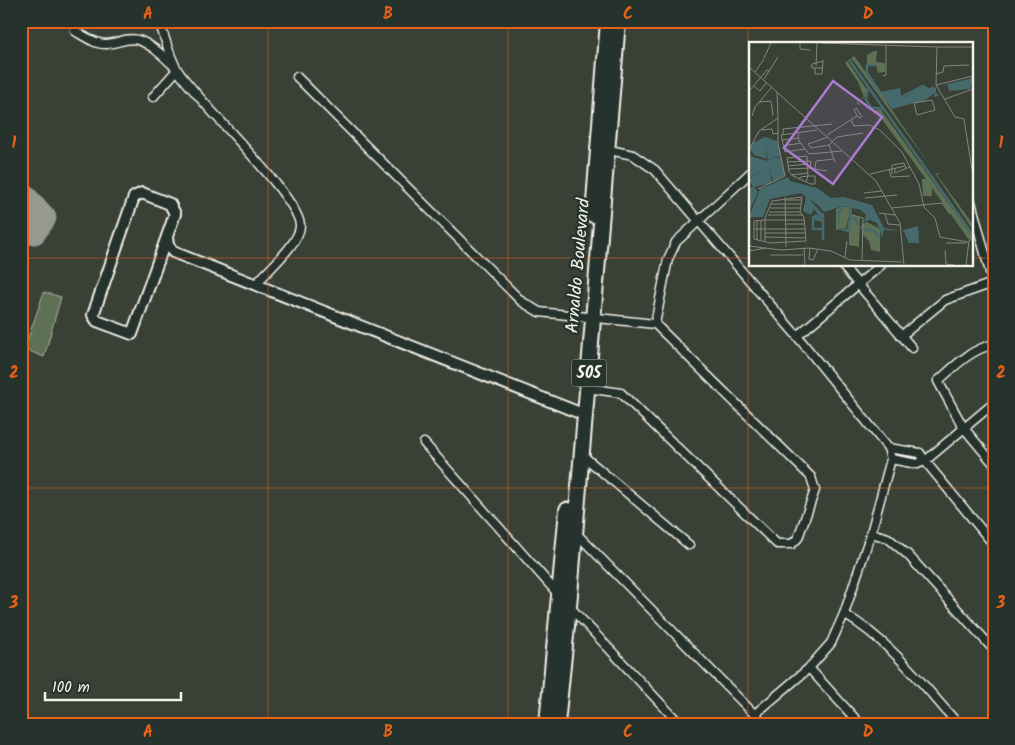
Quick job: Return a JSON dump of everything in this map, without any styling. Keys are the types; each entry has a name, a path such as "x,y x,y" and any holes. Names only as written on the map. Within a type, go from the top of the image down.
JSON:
{"highway":[{"name":"Arnaldo Boulevard","path":"603,149 608,21"},
{"name":"Arnaldo Boulevard","path":"547,724 569,606 575,532 572,505 603,149 618,21"},
{"name":"Arnaldo Boulevard","path":"557,724 555,682 559,594 581,454 581,414 587,388 589,318"}],"street":[{"path":"159,21 178,70"},
{"path":"75,31 95,42 107,44 122,40 138,40 157,50 178,70 217,119 269,176 296,212 300,226 296,238 255,285"},
{"path":"153,97 178,70"},
{"path":"297,77 521,301 539,312 655,324 811,477 815,490 798,538 792,544 777,544 621,393 587,388"},
{"path":"603,149 633,155 655,170 797,336 888,448 892,459 872,533 844,614 831,643 809,668 755,714"},
{"path":"655,324 668,259 676,242 749,174"},
{"path":"142,193 165,202 173,208 175,214 167,237 134,332 130,333 94,319 93,316 125,221 137,194 142,193"},
{"path":"901,336 945,300 993,283 972,206"},
{"path":"167,237 168,246 173,252 581,414"},
{"path":"159,259 173,252"},
{"path":"843,266 912,348"},
{"path":"797,336 880,266"},
{"path":"994,344 965,356 938,381 963,427 994,464"},
{"path":"892,459 917,464 924,461 994,403"},
{"path":"424,443 569,606 680,724"},
{"path":"888,448 920,453 924,461 994,545"},
{"path":"581,454 689,545"},
{"path":"575,532 764,724"},
{"path":"872,533 888,538 908,555 994,650"},
{"path":"844,614 862,624 884,642 958,724"},
{"path":"809,668 860,724"}],"green space":[{"path":"44,292 61,297 44,357 21,348 21,340 27,341"}],"taxiway":[{"path":"21,193 44,218 34,232 21,233"}]}
